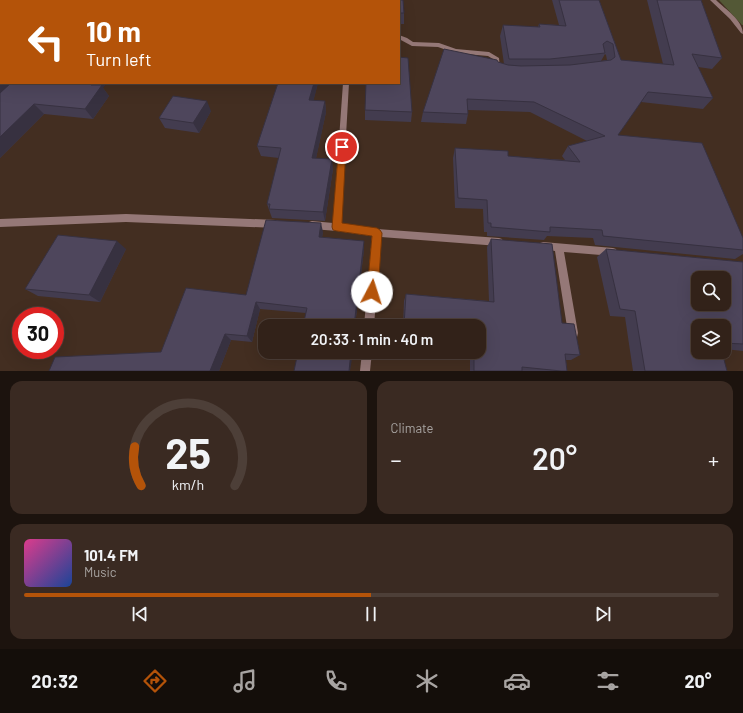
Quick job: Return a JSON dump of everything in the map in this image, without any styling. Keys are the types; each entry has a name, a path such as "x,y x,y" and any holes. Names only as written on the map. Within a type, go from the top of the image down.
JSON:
{"street":[{"path":"713,0 732,18 743,32"},
{"path":"400,37 405,38 412,44 419,46 439,45 455,51 494,55 496,58 497,70 503,73"},
{"path":"337,227 346,84"},
{"path":"0,222 126,218 282,224"},
{"path":"305,225 337,227 377,233 512,243"},
{"path":"370,319 377,233"},
{"path":"536,245 621,253"},
{"path":"559,247 575,346"},
{"path":"365,371 366,359"}],"green space":[{"path":"719,0 743,0 743,25 742,25"}],"building":[{"path":"400,0 403,0 404,13 400,13"},
{"path":"559,0 599,0 621,60 674,65 657,0 701,0 722,58 692,54 713,98 648,92 618,135 702,143 743,238 743,250 603,236 602,230 550,227 550,232 491,227 491,223 488,223 487,200 458,198 455,148 508,151 508,156 580,162 568,146 605,136 534,102 467,99 468,114 423,112 444,49 497,60 498,62 508,65 521,66 570,65 611,60 615,57 613,44 607,41 603,44 605,53 550,59 509,59 503,25 540,27 539,24 566,26"},
{"path":"400,57 408,58 412,112 365,110 366,84 400,84"},
{"path":"10,84 102,85 85,109 34,104 0,137 0,93"},
{"path":"278,84 314,84 309,100 325,101 312,158 332,159 323,212 269,209 270,204 267,204 281,148 257,146"},
{"path":"173,96 207,101 193,123 159,118"},
{"path":"266,220 321,223 319,237 364,241 355,319 305,319 307,308 256,302 247,336 225,334 210,371 49,371 54,359 64,359 64,357 161,352 186,288 246,295"},
{"path":"58,235 117,241 89,295 25,289"},
{"path":"491,239 552,244 562,323 574,324 580,355 565,354 567,371 522,367 522,371 474,371 474,359 486,359 486,319 404,319 406,294 494,302"},
{"path":"606,249 743,262 743,344 731,343 731,319 691,319 691,359 724,359 727,371 645,371 635,311 620,309"},
{"path":"297,359 350,359 349,371 294,371"}],"route":[{"path":"342,147 337,227 377,233 372,292"}]}
